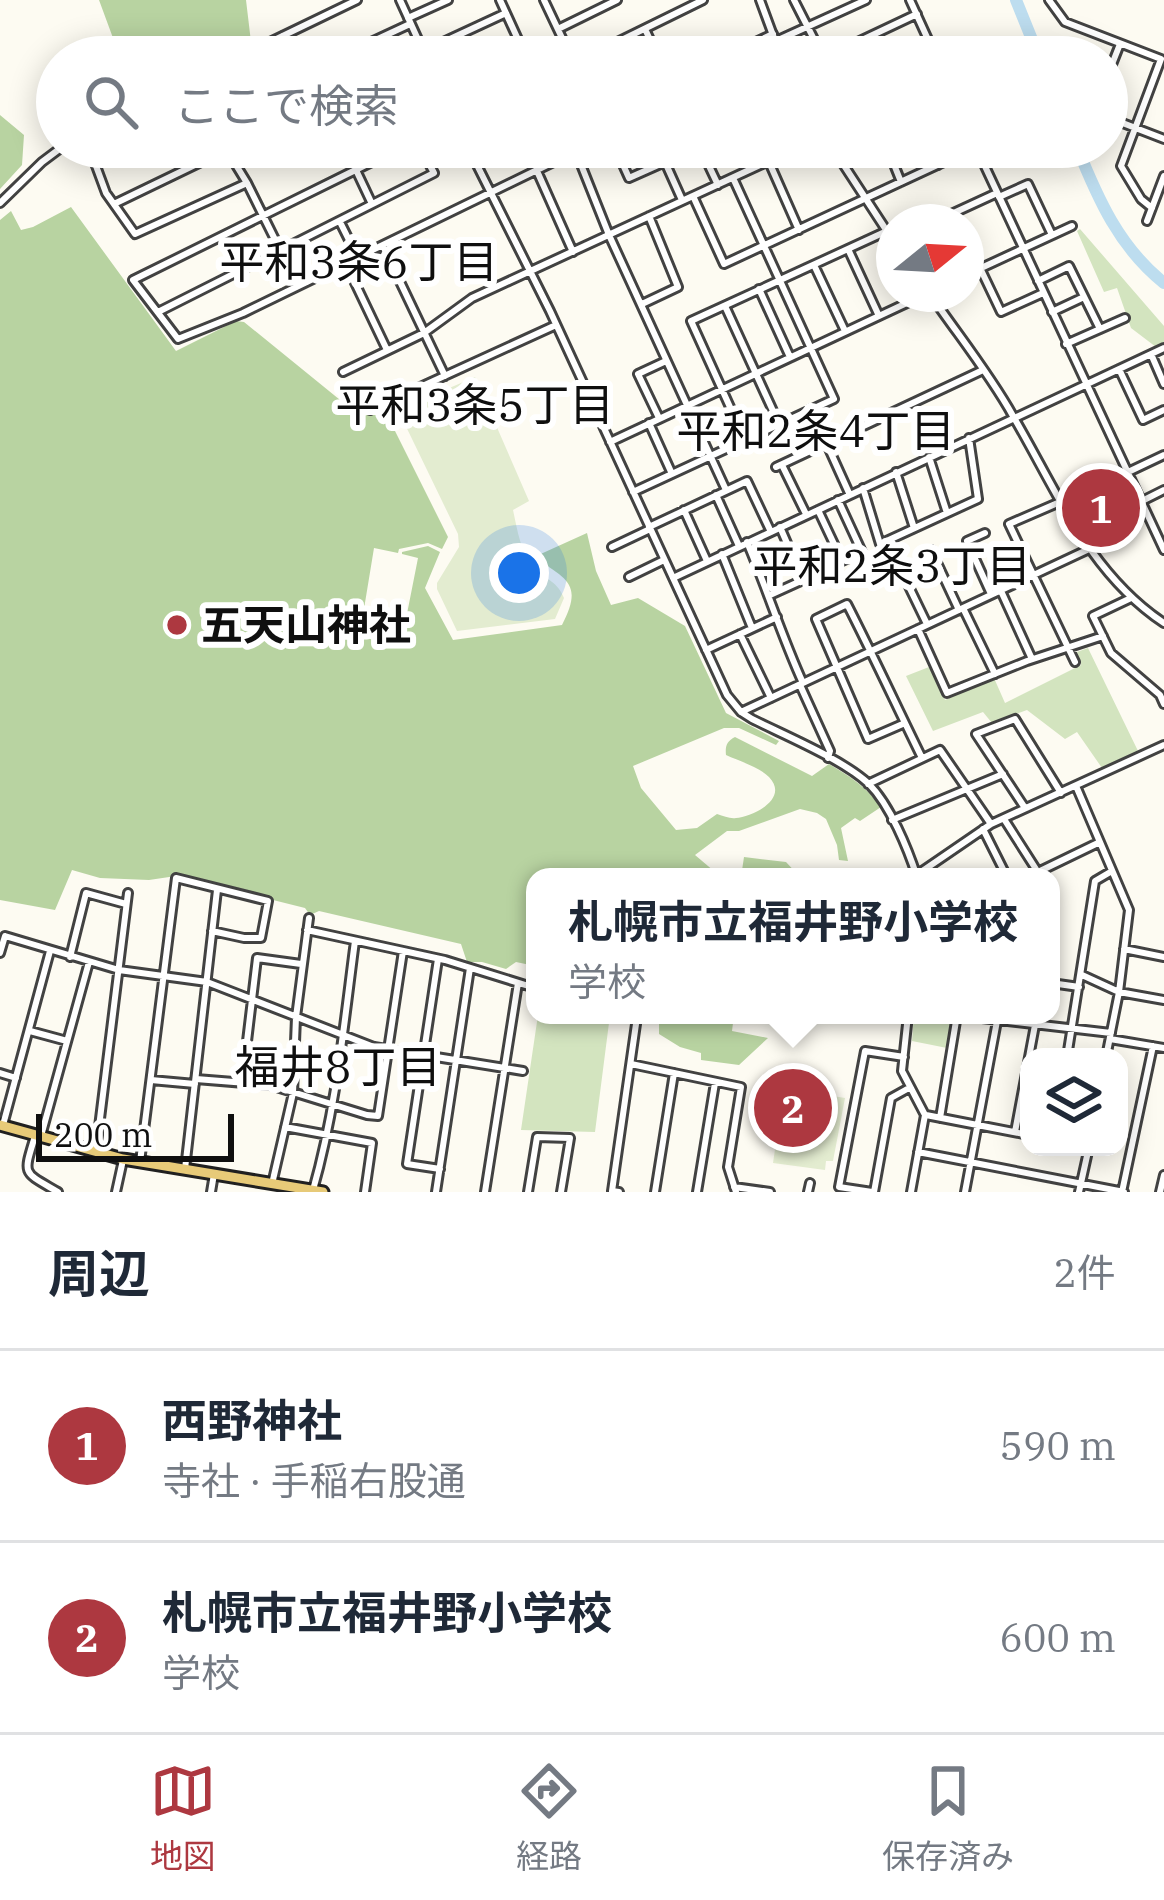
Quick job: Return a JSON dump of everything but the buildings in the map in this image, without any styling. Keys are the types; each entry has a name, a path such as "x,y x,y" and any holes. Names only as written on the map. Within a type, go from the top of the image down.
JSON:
{"main road":[{"path":"1,1125 123,1159 214,1174 249,1186 272,1184 311,1191"}],"street":[{"path":"283,35 339,4 357,0"},
{"path":"400,0 416,36"},
{"path":"380,36 448,0"},
{"path":"500,0 516,36"},
{"path":"544,0 561,36"},
{"path":"558,29 617,0"},
{"path":"631,36 704,0"},
{"path":"760,0 773,36"},
{"path":"794,0 812,36"},
{"path":"780,36 866,0"},
{"path":"910,0 926,36"},
{"path":"1049,0 1065,22 1100,36"},
{"path":"461,36 506,13"},
{"path":"869,36 916,14"},
{"path":"645,29 648,36"},
{"path":"1128,47 1162,60 1128,146"},
{"path":"1128,125 1164,140"},
{"path":"0,203 36,168"},
{"path":"97,168 106,193 135,234 247,183"},
{"path":"114,204 187,168"},
{"path":"239,168 298,286"},
{"path":"360,168 133,280 178,339 542,168"},
{"path":"157,312 434,173 432,168"},
{"path":"478,168 728,695 741,712 868,784 883,802 913,868"},
{"path":"581,168 726,490"},
{"path":"625,168 629,178 652,168"},
{"path":"668,168 683,201"},
{"path":"710,168 718,185"},
{"path":"343,372 424,333 472,298 754,168"},
{"path":"772,168 799,230"},
{"path":"846,168 876,214"},
{"path":"895,168 901,182"},
{"path":"693,196 724,264 931,168"},
{"path":"986,168 1164,550"},
{"path":"1121,168 1152,208"},
{"path":"356,170 372,204"},
{"path":"537,171 573,252"},
{"path":"1148,221 1164,176"},
{"path":"633,492 834,399 733,178"},
{"path":"977,204 1028,184 1052,235"},
{"path":"640,304 679,287 650,216"},
{"path":"340,222 358,258"},
{"path":"984,266 1072,226"},
{"path":"744,440 691,321 876,236"},
{"path":"383,246 445,376"},
{"path":"848,249 879,316"},
{"path":"346,264 387,350"},
{"path":"814,265 845,331"},
{"path":"1037,281 1069,266 1100,329"},
{"path":"984,276 1001,312 1042,292"},
{"path":"759,290 790,357"},
{"path":"1052,312 1084,297"},
{"path":"724,305 779,424"},
{"path":"610,442 888,312"},
{"path":"941,312 1014,417 1100,566 1164,623"},
{"path":"1066,344 1125,318"},
{"path":"370,410 556,325"},
{"path":"673,578 1164,348"},
{"path":"1150,354 1164,384"},
{"path":"659,418 638,374 666,361"},
{"path":"1119,369 1143,420 1164,410"},
{"path":"806,514 779,466 983,370"},
{"path":"811,410 849,494"},
{"path":"649,423 672,474"},
{"path":"862,488 880,544 978,499 968,439"},
{"path":"1126,473 1164,455"},
{"path":"929,457 947,513"},
{"path":"896,472 914,528"},
{"path":"612,547 747,481 802,580 769,595"},
{"path":"1141,502 1164,490"},
{"path":"716,495 769,595 830,751 828,758"},
{"path":"818,509 842,561 862,552 838,500"},
{"path":"1060,502 1009,524 1076,662"},
{"path":"684,510 707,561"},
{"path":"985,533 967,541 992,594"},
{"path":"741,712 1089,549"},
{"path":"931,550 994,674"},
{"path":"722,554 752,628"},
{"path":"629,577 664,560"},
{"path":"900,568 927,625"},
{"path":"1001,590 1032,659"},
{"path":"1131,598 1093,616 1111,653 1160,695 1164,704"},
{"path":"905,723 868,740 816,619 847,604 872,652 922,758"},
{"path":"706,650 777,616"},
{"path":"918,629 947,693 1103,636"},
{"path":"740,634 771,698"},
{"path":"1026,809 976,734 1015,718 1060,793"},
{"path":"928,868 992,824 1164,745"},
{"path":"868,784 940,750 992,824"},
{"path":"892,820 1003,774"},
{"path":"1076,786 1129,910 1108,1048"},
{"path":"1004,819 1035,868"},
{"path":"982,830 1002,868"},
{"path":"1052,868 1100,842"},
{"path":"1069,1048 1095,881 1112,871"},
{"path":"140,1162 176,878 268,902 261,938 212,931"},
{"path":"185,1169 218,890"},
{"path":"70,956 86,893 126,904"},
{"path":"96,1151 128,893"},
{"path":"272,1184 293,1093 296,1017 309,918"},
{"path":"307,930 438,958 526,985"},
{"path":"0,952 5,936 119,970 206,982 387,1049 523,1071"},
{"path":"311,1191 326,1135 355,940"},
{"path":"1124,949 1162,957 1164,941"},
{"path":"1,1125 50,951"},
{"path":"151,1080 270,1085 378,1116 403,951"},
{"path":"242,1083 257,958 303,964"},
{"path":"438,958 407,1164 440,1168"},
{"path":"58,1192 29,1175 26,1167 89,962"},
{"path":"436,1192 470,968"},
{"path":"1081,974 1119,992 1164,1000"},
{"path":"485,1192 518,982"},
{"path":"1060,984 1079,987"},
{"path":"619,1192 613,1191 636,1024"},
{"path":"907,1024 902,1071 925,1115 911,1192"},
{"path":"940,1118 956,1024"},
{"path":"965,1192 994,1024"},
{"path":"1029,1024 1164,1048"},
{"path":"1015,1132 1035,1025"},
{"path":"28,1031 67,1041"},
{"path":"918,1152 1080,1188 1123,1192 1153,1046"},
{"path":"904,1057 865,1051 839,1187 873,1192 891,1098 910,1087"},
{"path":"631,1064 741,1088 728,1167 735,1189 770,1192"},
{"path":"655,1192 674,1072"},
{"path":"0,1073 16,1078"},
{"path":"698,1192 715,1082"},
{"path":"925,1115 1020,1133"},
{"path":"285,1127 372,1143 365,1192"},
{"path":"528,1192 537,1138 570,1138 561,1192"},
{"path":"1080,1188 1087,1156"},
{"path":"116,1192 123,1159"},
{"path":"211,1192 214,1174"},
{"path":"1160,1192 1164,1174"}],"green space":[{"path":"99,0 246,0 250,36 112,36"},
{"path":"0,115 24,135 22,165 0,189"},
{"path":"71,207 176,351 236,321 244,322 361,417 384,409 448,537 442,549 428,543 398,553 374,548 362,621 404,629 418,558 402,552 428,546 440,552 425,588 453,640 562,625 571,600 569,584 534,557 587,533 611,605 638,598 685,626 726,713 779,741 776,745 739,728 724,728 633,766 641,788 676,830 697,828 717,814 734,818 751,814 775,793 765,773 726,755 727,744 735,737 812,776 829,764 864,788 881,807 841,828 848,861 839,860 826,819 800,809 727,831 695,855 710,868 526,868 526,964 516,962 506,969 467,962 461,944 319,911 310,915 305,908 176,876 100,878 72,870 55,910 0,900 0,220 11,211 21,230"},
{"path":"1080,229 1164,326 1164,342 1156,347 1131,328 1117,288 1104,292"},
{"path":"475,377 529,501 513,510 523,549 535,569 564,598 555,619 457,631 437,589 459,547 458,534 398,410"},
{"path":"1088,648 1138,751 1102,768 1077,732 1065,739 1027,710 992,723 983,712 933,731 906,676 929,667 945,700 994,678 1005,703 1081,665 1077,652"},
{"path":"744,857 786,862 792,868 742,868"},
{"path":"537,1024 609,1024 595,1132 521,1130"},
{"path":"659,1024 733,1024 732,1031 768,1038 739,1065 701,1060 701,1053 659,1034"},
{"path":"913,1024 952,1024 947,1048 912,1041"},
{"path":"784,1088 845,1098 833,1161 826,1161 825,1170 773,1163"}],"waterway":[{"path":"1016,0 1031,36"},
{"path":"1086,168 1122,238 1164,283"}],"place":[{"name":"西野神社","path":"1101,508"},
{"name":"五天山神社","path":"177,625"},
{"name":"札幌市立福井野小学校","path":"793,1108"}],"district":[{"name":"平和3条6丁目","path":"359,262"},
{"name":"平和3条5丁目","path":"475,405"},
{"name":"平和2条4丁目","path":"816,431"},
{"name":"平和2条3丁目","path":"892,566"},
{"name":"福井8丁目","path":"338,1067"}]}
